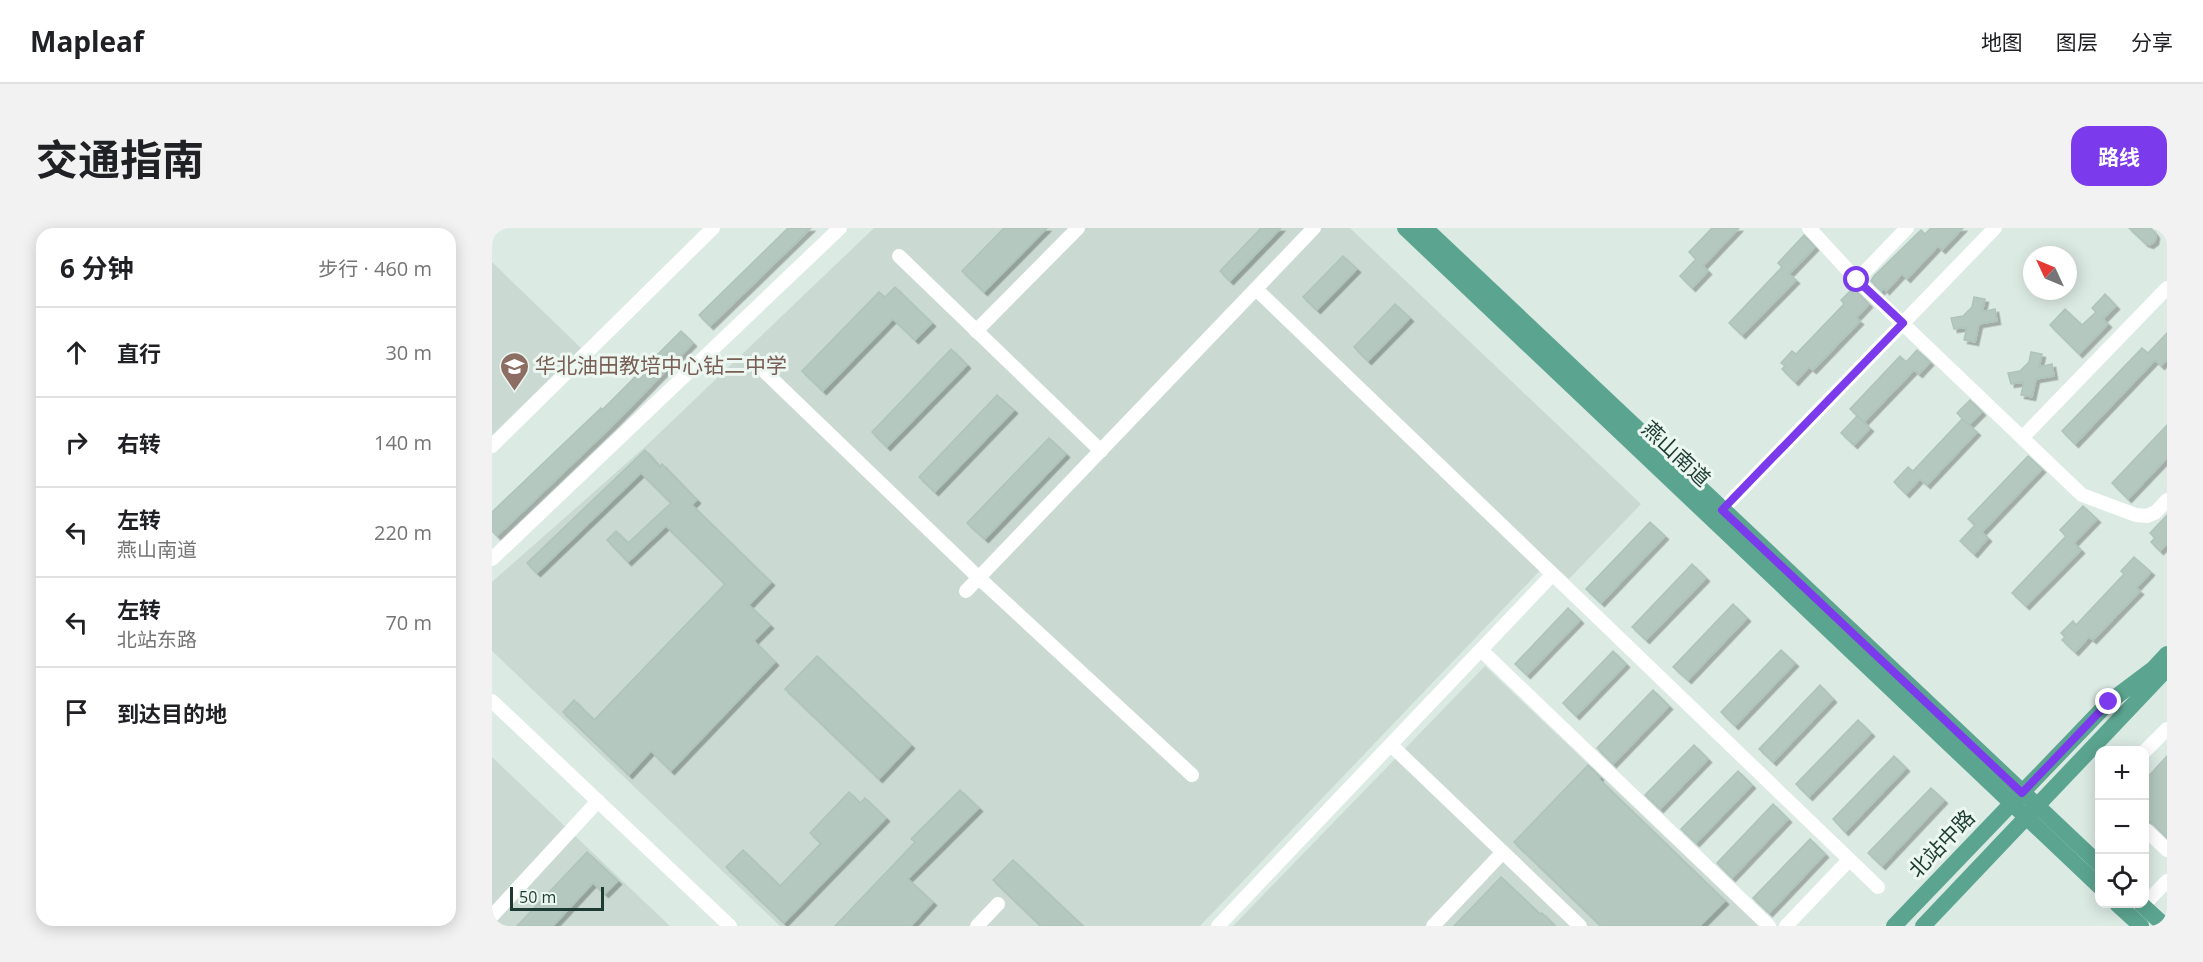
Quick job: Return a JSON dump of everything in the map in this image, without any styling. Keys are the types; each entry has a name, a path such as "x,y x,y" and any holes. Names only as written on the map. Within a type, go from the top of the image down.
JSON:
{"main road":[{"name":"燕山南道","path":"1405,228 2032,812 2095,881"},
{"name":"燕山南道","path":"1425,228 1722,510 2017,798"},
{"name":"北站中路","path":"1894,926 2109,702 2153,669 2167,654"},
{"name":"北站中路","path":"1923,926 2167,669"},
{"name":"燕山南道","path":"2032,812 2095,861"},
{"path":"2122,908 2140,926"},
{"path":"2145,908 2165,926"}],"street":[{"path":"492,446 713,228"},
{"path":"492,559 840,228"},
{"path":"976,331 1078,228"},
{"path":"966,591 1314,228"},
{"path":"1809,228 1857,280 2082,495 2136,515 2147,516 2156,512 2167,500"},
{"path":"1857,280 1907,228"},
{"path":"1722,510 1995,228"},
{"path":"899,256 1101,451"},
{"path":"2022,438 2167,288"},
{"path":"1256,289 1878,887"},
{"path":"766,373 979,578 1192,775"},
{"path":"1218,926 1552,575"},
{"path":"1481,650 1769,926"},
{"path":"492,701 730,926"},
{"path":"2149,748 2167,729"},
{"path":"1391,745 1580,926"},
{"path":"492,916 598,801"},
{"path":"2149,832 2167,850"},
{"path":"1432,926 1503,852"},
{"path":"1786,926 1849,860"},
{"path":"2149,898 2167,881"},
{"path":"977,926 998,904"}],"shaded area":[{"path":"874,228 1350,228 1641,504 1569,579 1549,561 1200,926 780,926 492,651 492,582 647,445"},
{"name":"华北油田教培中心钻二中学","path":"492,262 581,348 492,435"},
{"path":"1485,666 1759,926 1233,926"},
{"path":"492,757 670,926 492,926"}],"building":[{"path":"788,228 811,228 710,326 699,315"},
{"path":"1004,228 1047,228 984,292 962,271"},
{"path":"1261,228 1281,228 1230,281 1220,271"},
{"path":"1712,228 1739,228 1703,266 1708,271 1692,288 1680,276 1696,259 1689,252"},
{"path":"1931,228 1963,228 1942,250 1938,246 1907,279 1902,274 1886,291 1884,288 1881,291 1871,281 1874,276 1921,230 1925,234"},
{"path":"2129,228 2151,228 2156,235 2155,241 2150,245 2145,243"},
{"path":"1804,235 1815,247 1789,274 1796,280 1742,335 1729,323 1782,267 1778,263"},
{"path":"1343,256 1357,269 1317,310 1303,297"},
{"path":"895,287 932,323 915,340 893,319 823,391 802,371 879,292 885,297"},
{"path":"1853,288 1869,304 1856,318 1860,321 1813,370 1809,367 1795,382 1782,369 1785,366 1781,363 1792,351 1796,354 1844,304 1841,300"},
{"path":"2105,294 2116,306 2103,319 2108,324 2079,354 2050,325 2065,309 2082,325 2096,312 2092,308"},
{"path":"1974,297 1985,299 1982,312 1995,309 1997,321 1979,324 1975,342 1964,340 1967,327 1954,329 1951,318 1963,316 1972,307"},
{"path":"1395,304 1410,318 1368,361 1354,347"},
{"path":"681,331 693,343 615,423 497,536 492,531 492,512 601,408 602,410"},
{"path":"2167,333 2167,359 2161,366 2155,360 2075,444 2062,431 2142,348 2148,353"},
{"path":"951,349 967,365 887,447 872,432"},
{"path":"1917,350 1930,362 1919,374 1914,370 1864,422 1850,409 1900,356 1906,362"},
{"path":"2031,352 2042,354 2039,367 2052,364 2054,376 2036,379 2032,397 2021,395 2024,382 2011,384 2008,373 2020,371 2029,362"},
{"path":"997,395 1014,410 935,492 919,477"},
{"path":"1970,400 1982,412 1969,425 1957,413"},
{"path":"1857,416 1870,428 1854,445 1841,433"},
{"path":"1962,419 1977,432 1927,485 1920,479 1906,494 1894,482 1908,467 1913,471"},
{"path":"2167,425 2167,458 2128,499 2112,483"},
{"path":"1049,438 1066,454 985,539 967,523"},
{"path":"645,450 660,467 662,464 697,500 692,505 771,582 749,605 770,625 754,641 775,662 671,771 651,751 629,775 563,712 574,700 594,720 725,584 666,526 628,562 607,540 616,531 628,543 671,503 641,473 537,573 527,563"},
{"path":"2028,456 2042,469 1982,532 1988,538 1974,554 1960,541 1975,525 1968,519"},
{"path":"2083,506 2097,519 2074,543 2081,550 2026,606 2012,593 2066,536 2060,530"},
{"path":"2167,515 2167,544 2160,551 2151,542 2155,538 2150,533"},
{"path":"1650,522 1665,536 1601,603 1586,589"},
{"path":"2134,557 2151,572 2136,588 2140,591 2093,640 2089,637 2075,652 2062,640 2065,637 2061,633 2073,621 2076,625 2124,574 2121,571"},
{"path":"1692,564 1706,578 1646,640 1632,627"},
{"path":"1733,604 1747,618 1688,680 1673,667"},
{"path":"1568,608 1580,620 1527,675 1515,664"},
{"path":"1781,650 1795,663 1735,726 1721,712"},
{"path":"1613,651 1626,664 1576,716 1563,703"},
{"path":"817,656 911,745 879,779 785,689"},
{"path":"1820,685 1833,699 1773,762 1759,749"},
{"path":"1653,690 1669,706 1613,764 1597,748"},
{"path":"1858,720 1871,733 1809,797 1796,784"},
{"path":"1694,745 1708,759 1660,809 1645,795"},
{"path":"1894,756 1906,768 1845,832 1833,819"},
{"path":"2167,756 2167,838 2149,821 2149,776"},
{"path":"1588,765 1600,777 1599,779 1725,901 1700,926 1601,926 1514,842"},
{"path":"1738,771 1752,785 1696,843 1681,829"},
{"path":"1931,788 1944,800 1882,866 1868,853"},
{"path":"960,790 979,808 908,879 933,902 911,926 835,926 915,842 911,839"},
{"path":"849,792 860,803 865,798 886,818 784,923 726,867 743,850 780,886 821,843 810,833"},
{"path":"1773,804 1788,819 1732,878 1717,863"},
{"path":"1810,839 1825,854 1769,913 1753,898"},
{"path":"587,852 618,881 605,894 593,883 553,926 517,926"},
{"path":"1013,860 1083,926 1041,926 993,880"},
{"path":"1501,877 1540,914 1542,913 1555,926 1454,926"}],"place":[{"name":"华北油田教培中心钻二中学","path":"514,392"}],"route":[{"path":"1857,280 1903,323 1722,510 2022,793 2109,702"}]}
